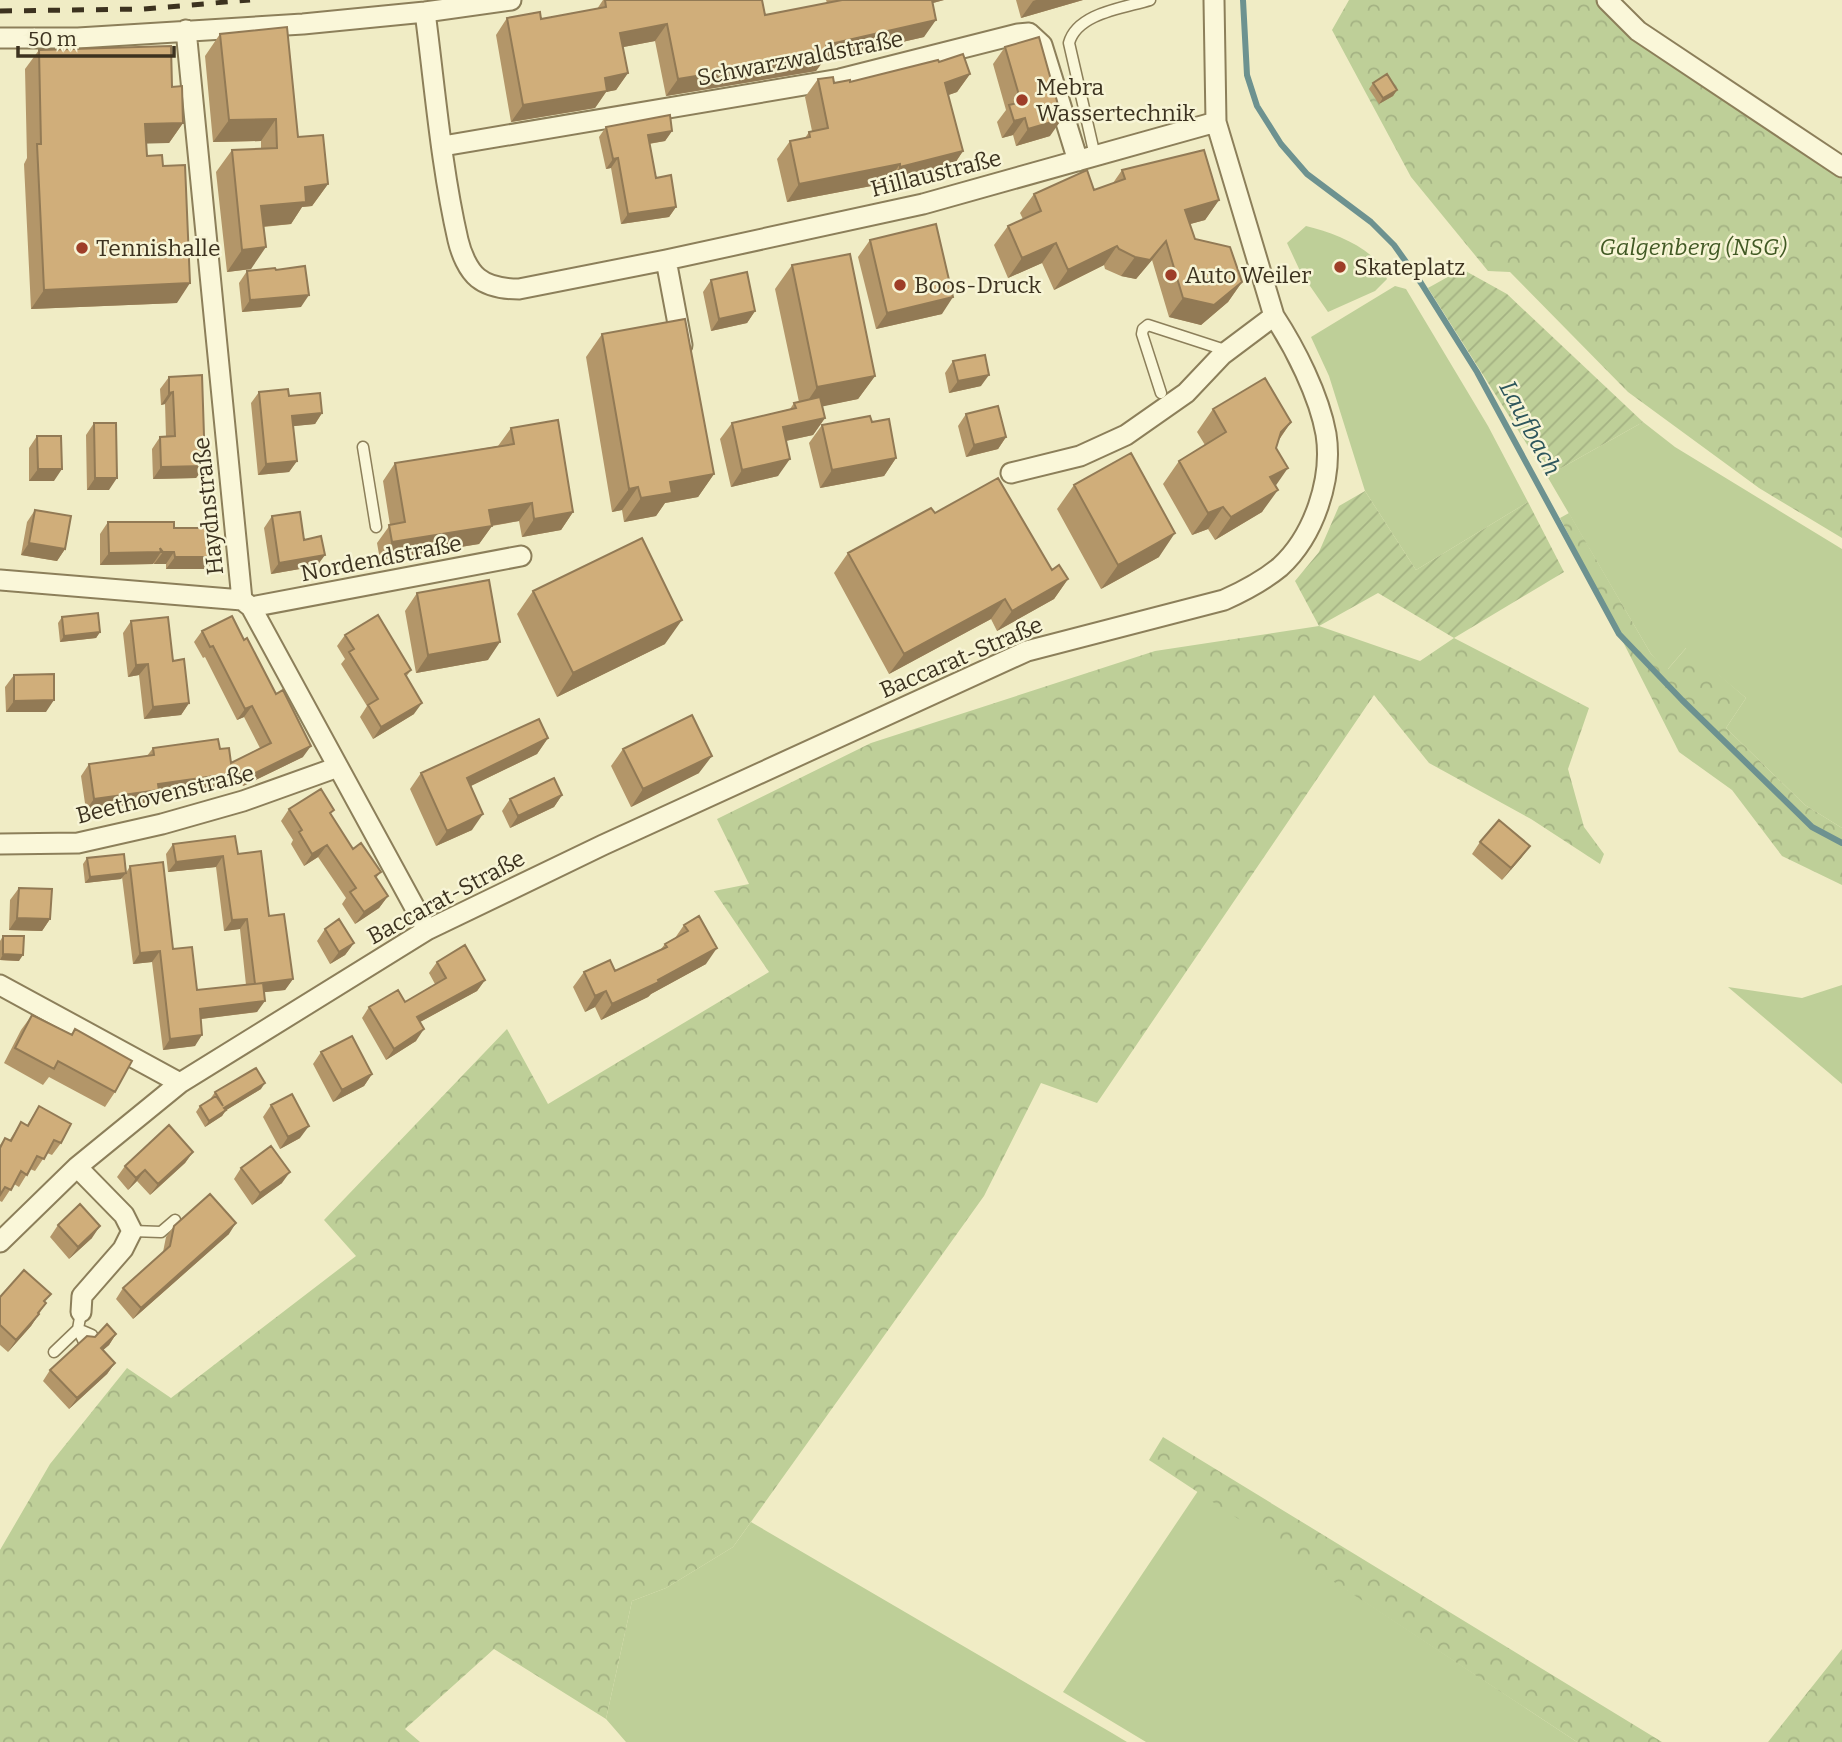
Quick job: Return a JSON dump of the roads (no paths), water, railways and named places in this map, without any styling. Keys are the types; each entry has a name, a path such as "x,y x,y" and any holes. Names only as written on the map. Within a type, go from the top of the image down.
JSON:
{"street":[{"path":"0,38 78,38 303,24 511,0"},
{"name":"Baccarat-Straße","path":"0,1242 76,1167 180,1083 427,930 603,845 1027,651 1224,600 1265,578 1281,566 1309,529 1320,504 1326,463 1326,435 1317,403 1289,338 1273,316 1216,122 1214,0"},
{"path":"1607,0 1638,31 1842,167"},
{"name":"Hillaustraße","path":"425,12 459,242 470,268 478,278 504,289 519,289 666,260 923,204 1216,122"},
{"name":"Haydnstraße","path":"186,30 246,603 427,930"},
{"name":"Schwarzwaldstraße","path":"443,146 840,79 1029,33 1042,45 1087,158"},
{"path":"666,260 686,366"},
{"path":"1011,473 1080,456 1126,435 1186,393 1228,351 1273,316"},
{"name":"Nordendstraße","path":"0,580 246,603 521,556"},
{"name":"Beethovenstraße","path":"0,844 90,841 243,802 338,767"},
{"path":"0,985 180,1083"},
{"path":"76,1167 124,1215 132,1231 123,1249 82,1296 80,1320"}],"lane":[{"path":"1087,158 1069,43 1072,33 1081,23 1150,0"},
{"path":"1161,393 1142,334 1147,325 1228,351"},
{"path":"363,447 376,527"},
{"path":"132,1231 161,1232 175,1220"},
{"path":"54,1352 80,1320 88,1339"}],"waterway":[{"name":"Laufbach","path":"1243,0 1247,75 1257,106 1281,144 1307,174 1371,222 1394,245 1421,283 1477,372 1619,634 1682,700 1812,827 1842,843"}],"railway":[{"path":"0,11 143,9 250,0"}],"place":[{"name":"Mebra Wassertechnik","path":"1022,100"},
{"name":"Tennishalle","path":"82,248"},
{"name":"Skateplatz","path":"1340,267"},
{"name":"Auto Weiler","path":"1171,275"},
{"name":"Boos-Druck","path":"900,285"}],"park label":[{"name":"Galgenberg (NSG)","path":"1693,247"}]}
